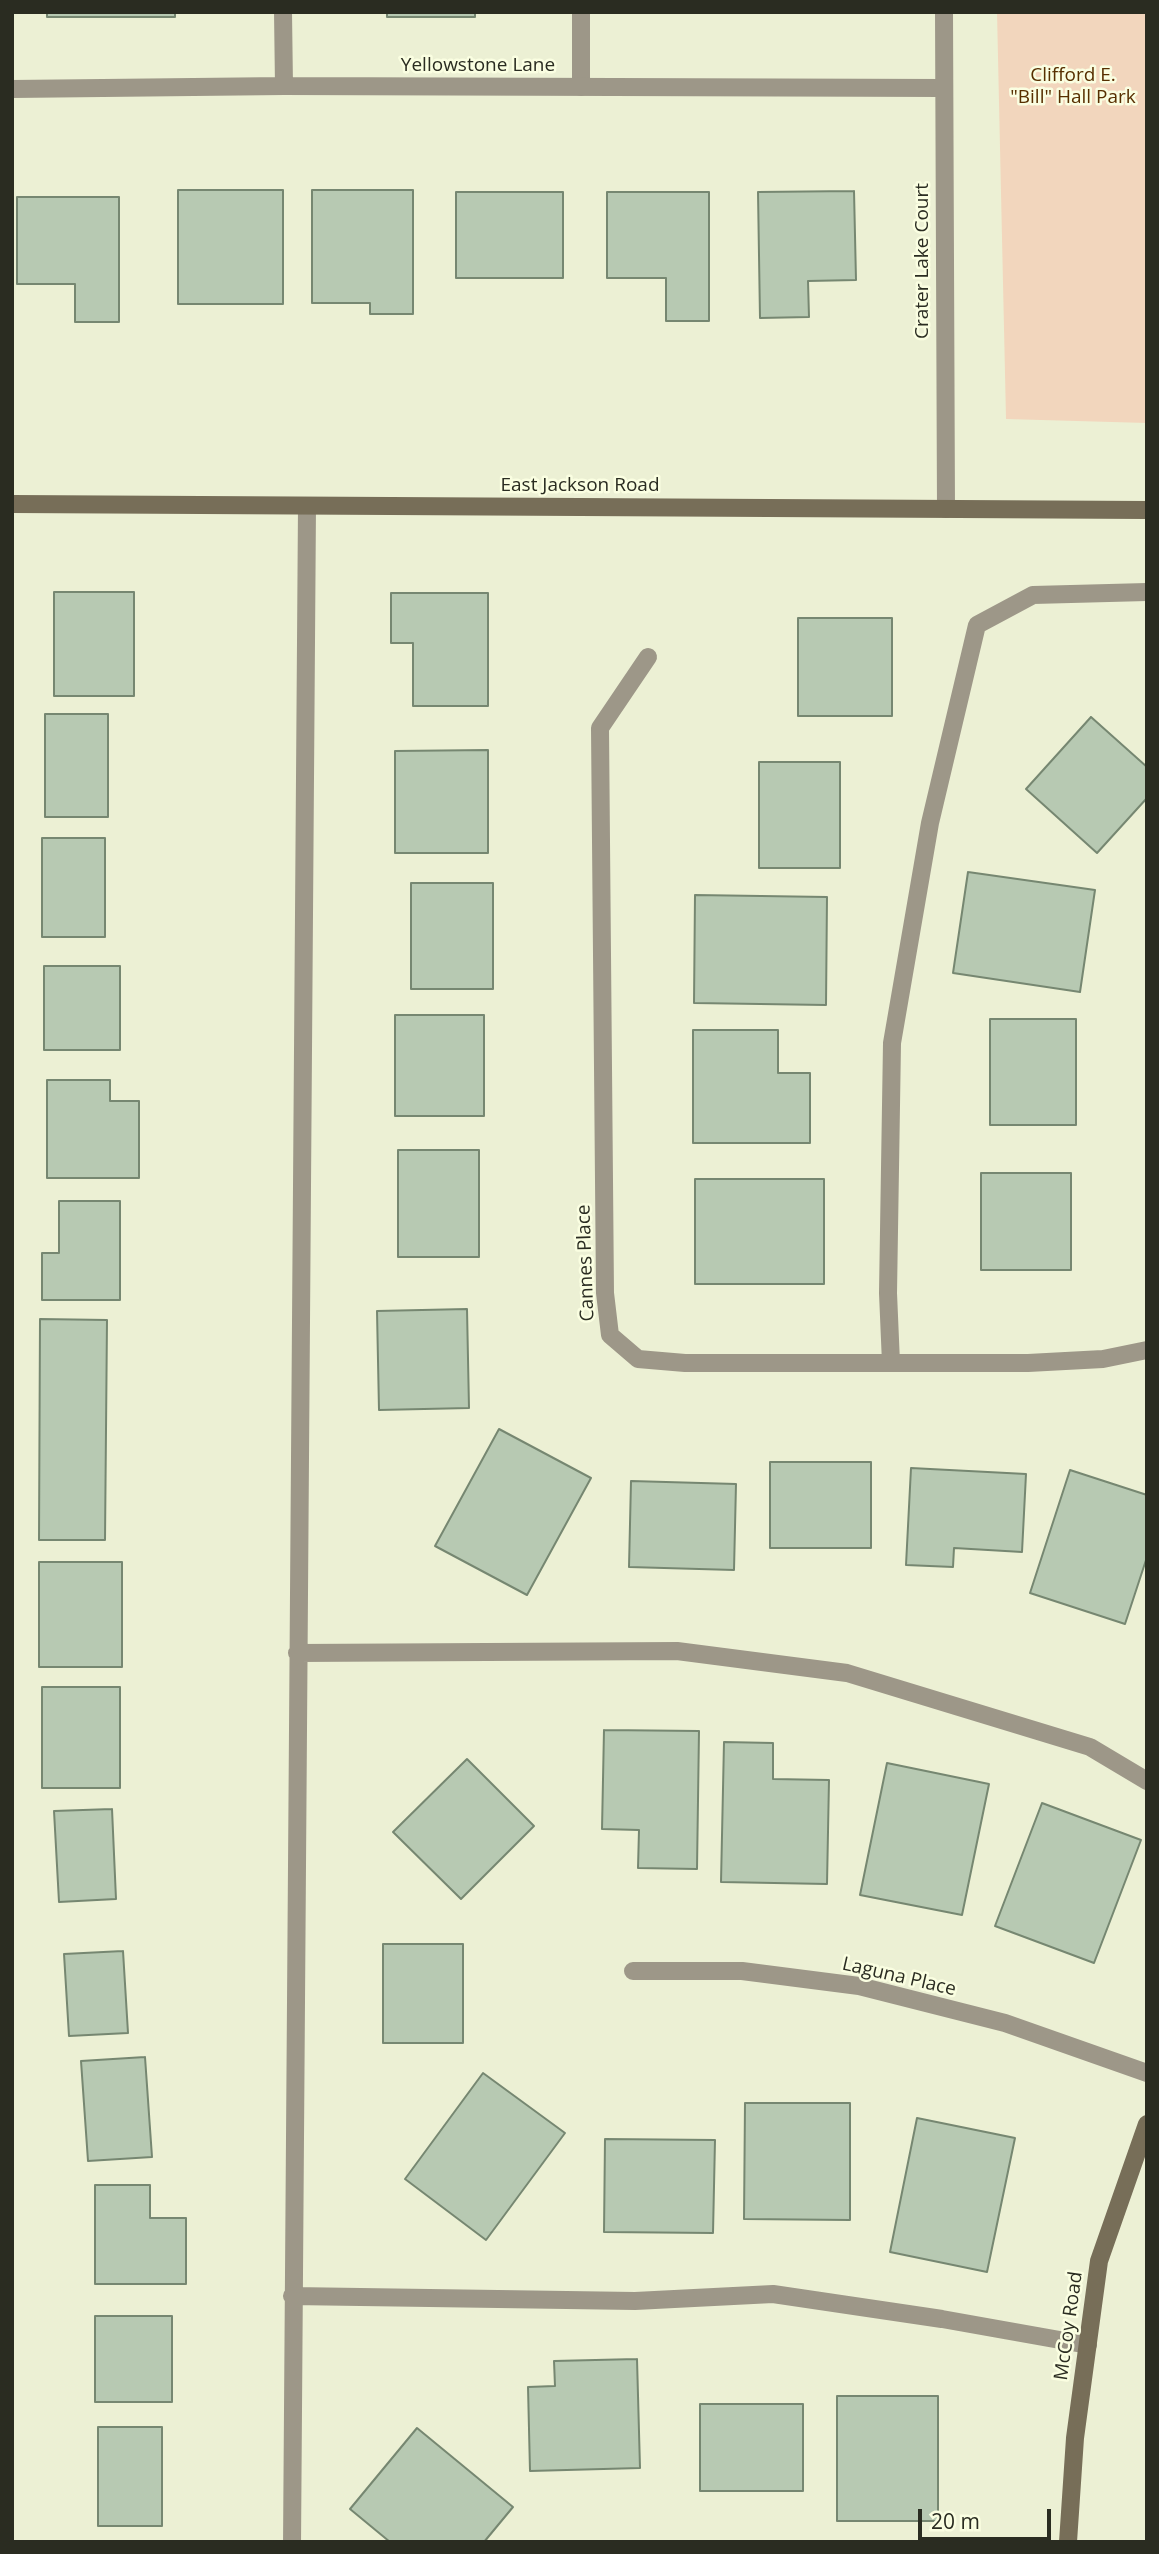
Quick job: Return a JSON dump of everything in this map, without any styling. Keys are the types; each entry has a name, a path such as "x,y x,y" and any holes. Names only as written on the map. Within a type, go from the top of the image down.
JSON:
{"street":[{"path":"283,12 284,86"},
{"path":"581,12 581,87"},
{"name":"Crater Lake Court","path":"944,12 946,509"},
{"name":"Yellowstone Lane","path":"12,89 284,86 943,88"},
{"name":"East Jackson Road","path":"12,504 1147,510"},
{"path":"292,2542 307,506"},
{"path":"891,1363 888,1293 892,1043 930,822 977,625 1033,595 1147,592"},
{"name":"Cannes Place","path":"648,657 600,728 606,1293 610,1335 638,1359 685,1363 1028,1363 1103,1359 1147,1350"},
{"path":"297,1653 677,1651 847,1673 1090,1747 1147,1781"},
{"name":"Laguna Place","path":"633,1971 742,1971 859,1986 1005,2023 1147,2073"},
{"name":"McCoy Road","path":"1068,2542 1075,2438 1099,2261 1147,2124"},
{"path":"292,2296 635,2301 773,2294 942,2319 1088,2345"}],"green space":[{"name":"Clifford E. \"Bill\" Hall Park","path":"997,12 1147,12 1147,423 1006,419"}],"building":[{"path":"47,12 175,12 175,17 47,17"},
{"path":"387,12 475,12 475,17 387,17"},
{"path":"178,190 283,190 283,304 178,304"},
{"path":"312,190 413,190 413,314 370,314 370,303 312,303"},
{"path":"854,191 856,280 808,281 809,317 760,318 758,192"},
{"path":"456,192 563,192 563,278 456,278"},
{"path":"607,192 709,192 709,321 666,321 666,278 607,278"},
{"path":"17,197 119,197 119,322 75,322 75,284 17,284"},
{"path":"54,592 134,592 134,696 54,696"},
{"path":"391,593 488,593 488,706 413,706 413,643 391,643"},
{"path":"798,618 892,618 892,716 798,716"},
{"path":"45,714 108,714 108,817 45,817"},
{"path":"1091,717 1147,767 1147,798 1097,853 1026,789"},
{"path":"488,750 488,853 395,853 395,751"},
{"path":"759,762 840,762 840,868 759,868"},
{"path":"42,838 105,838 105,937 42,937"},
{"path":"968,872 1095,890 1080,992 953,973"},
{"path":"411,883 493,883 493,989 411,989"},
{"path":"695,895 827,897 826,1005 694,1003"},
{"path":"44,966 120,966 120,1050 44,1050"},
{"path":"395,1015 484,1015 484,1116 395,1116"},
{"path":"990,1019 1076,1019 1076,1125 990,1125"},
{"path":"693,1030 778,1030 778,1073 810,1073 810,1143 693,1143"},
{"path":"47,1080 110,1080 110,1101 139,1101 139,1178 47,1178"},
{"path":"398,1150 479,1150 479,1257 398,1257"},
{"path":"981,1173 1071,1173 1071,1270 981,1270"},
{"path":"695,1179 824,1179 824,1284 695,1284"},
{"path":"59,1201 120,1201 120,1300 42,1300 42,1253 59,1253"},
{"path":"467,1309 469,1408 379,1410 377,1311"},
{"path":"40,1319 107,1320 105,1540 39,1540"},
{"path":"499,1429 591,1478 527,1595 435,1546"},
{"path":"770,1462 871,1462 871,1548 770,1548"},
{"path":"911,1468 1026,1474 1022,1552 954,1548 953,1567 906,1565"},
{"path":"1070,1470 1147,1495 1147,1557 1125,1624 1030,1593"},
{"path":"631,1481 736,1484 734,1570 629,1567"},
{"path":"39,1562 122,1562 122,1667 39,1667"},
{"path":"42,1687 120,1687 120,1788 42,1788"},
{"path":"604,1730 699,1731 697,1869 638,1868 639,1830 602,1829"},
{"path":"724,1742 773,1743 773,1779 829,1780 827,1884 721,1882"},
{"path":"467,1759 534,1826 461,1899 393,1832"},
{"path":"887,1763 989,1784 962,1915 860,1895"},
{"path":"1042,1803 1141,1840 1094,1963 995,1926"},
{"path":"112,1809 116,1899 59,1902 54,1811"},
{"path":"383,1944 463,1944 463,2043 383,2043"},
{"path":"123,1951 128,2033 69,2036 64,1954"},
{"path":"145,2057 152,2157 88,2161 81,2061"},
{"path":"483,2073 565,2133 486,2240 405,2179"},
{"path":"745,2103 850,2103 850,2220 744,2219"},
{"path":"917,2118 1015,2138 987,2272 890,2252"},
{"path":"605,2139 715,2140 713,2233 604,2232"},
{"path":"95,2185 150,2185 150,2218 186,2218 186,2284 95,2284"},
{"path":"95,2316 172,2316 172,2402 95,2402"},
{"path":"637,2359 640,2468 530,2471 528,2387 555,2386 554,2361"},
{"path":"837,2396 938,2396 938,2521 837,2521"},
{"path":"700,2404 803,2404 803,2491 700,2491"},
{"path":"98,2427 162,2427 162,2526 98,2526"},
{"path":"417,2428 513,2507 484,2542 390,2542 350,2509"}]}
